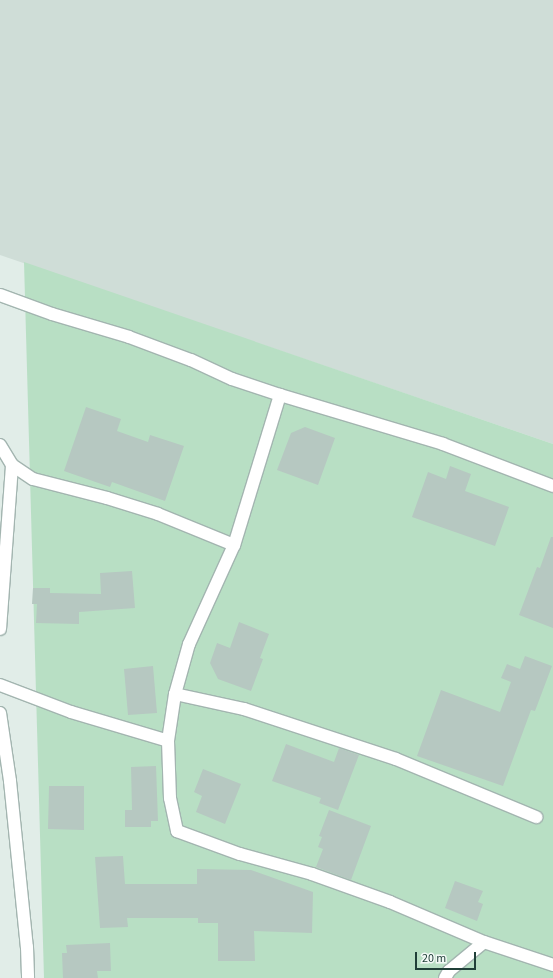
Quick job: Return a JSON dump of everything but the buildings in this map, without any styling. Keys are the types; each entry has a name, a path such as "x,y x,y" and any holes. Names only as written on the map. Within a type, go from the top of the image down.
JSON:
{"street":[{"path":"0,295 52,314 129,337 190,360 232,379 443,444 553,486"},
{"path":"280,395 234,545 190,644 175,694 168,741 170,798 177,831 240,854 312,874 390,902 484,942 553,965"},
{"path":"0,445 12,465 33,479 107,498 158,514 234,545"},
{"path":"0,628 12,465"},
{"path":"0,685 71,712 168,741"},
{"path":"175,694 244,709 396,759 536,816"},
{"path":"0,713 10,781 27,947 28,978"},
{"path":"445,978 449,970 484,942"}],"shaded area":[{"path":"0,0 553,0 553,444 0,255"}],"green space":[{"path":"24,262 553,444 553,978 44,978"}]}
